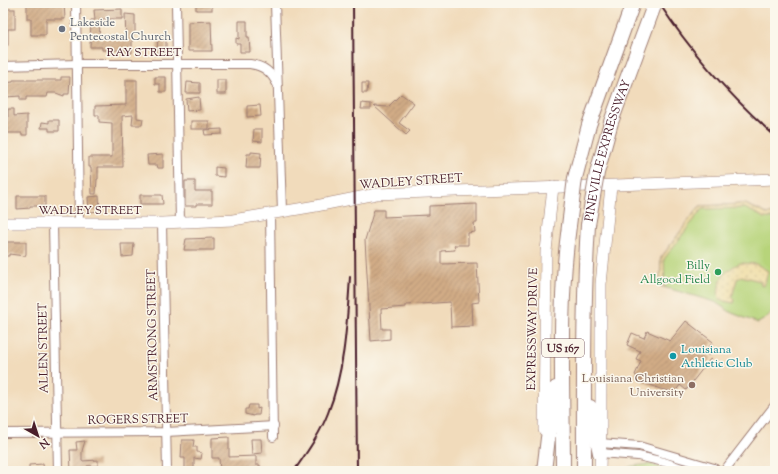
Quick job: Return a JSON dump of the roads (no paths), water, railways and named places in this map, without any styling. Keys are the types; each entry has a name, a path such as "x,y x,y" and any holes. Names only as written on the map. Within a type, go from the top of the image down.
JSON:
{"highway":[{"name":"PINEVILLE EXPRESSWAY","path":"564,471 564,297 566,246 575,178 589,125 633,3"},
{"name":"PINEVILLE EXPRESSWAY","path":"584,471 585,273 588,226 597,173 611,122 655,3"},
{"path":"544,471 548,438 563,352"},
{"path":"585,352 590,406 600,448"}],"main road":[{"name":"WADLEY STREET","path":"3,223 162,223 233,220 376,194 775,179"},
{"path":"600,471 601,284 611,186"},
{"name":"EXPRESSWAY DRIVE","path":"544,471 546,251 553,187"}],"street":[{"path":"76,3 79,224"},
{"path":"176,3 180,222"},
{"path":"275,3 282,211"},
{"name":"RAY STREET","path":"3,66 78,64 250,64 257,65 268,71 277,84"},
{"path":"270,213 273,437"},
{"name":"ARMSTRONG STREET","path":"162,223 167,471"},
{"name":"ALLEN STREET","path":"53,224 58,471"},
{"path":"724,471 775,405"},
{"name":"ROGERS STREET","path":"3,433 166,432 274,426"},
{"path":"600,448 639,446 714,468 717,471"},
{"path":"600,448 664,462 691,471"},
{"path":"664,462 667,454"}],"railway":[{"path":"353,3 357,471"},
{"path":"659,3 684,39 712,73 727,90 775,136"},
{"path":"294,471 313,443 334,397 342,363 350,277"}],"place":[{"name":"Lakeside Pentecostal Church","path":"62,29"},
{"name":"Billy Allgood Field","path":"718,272"},
{"name":"Louisiana Athletic Club","path":"673,356"},
{"name":"Louisiana Christian University","path":"692,385"}]}
